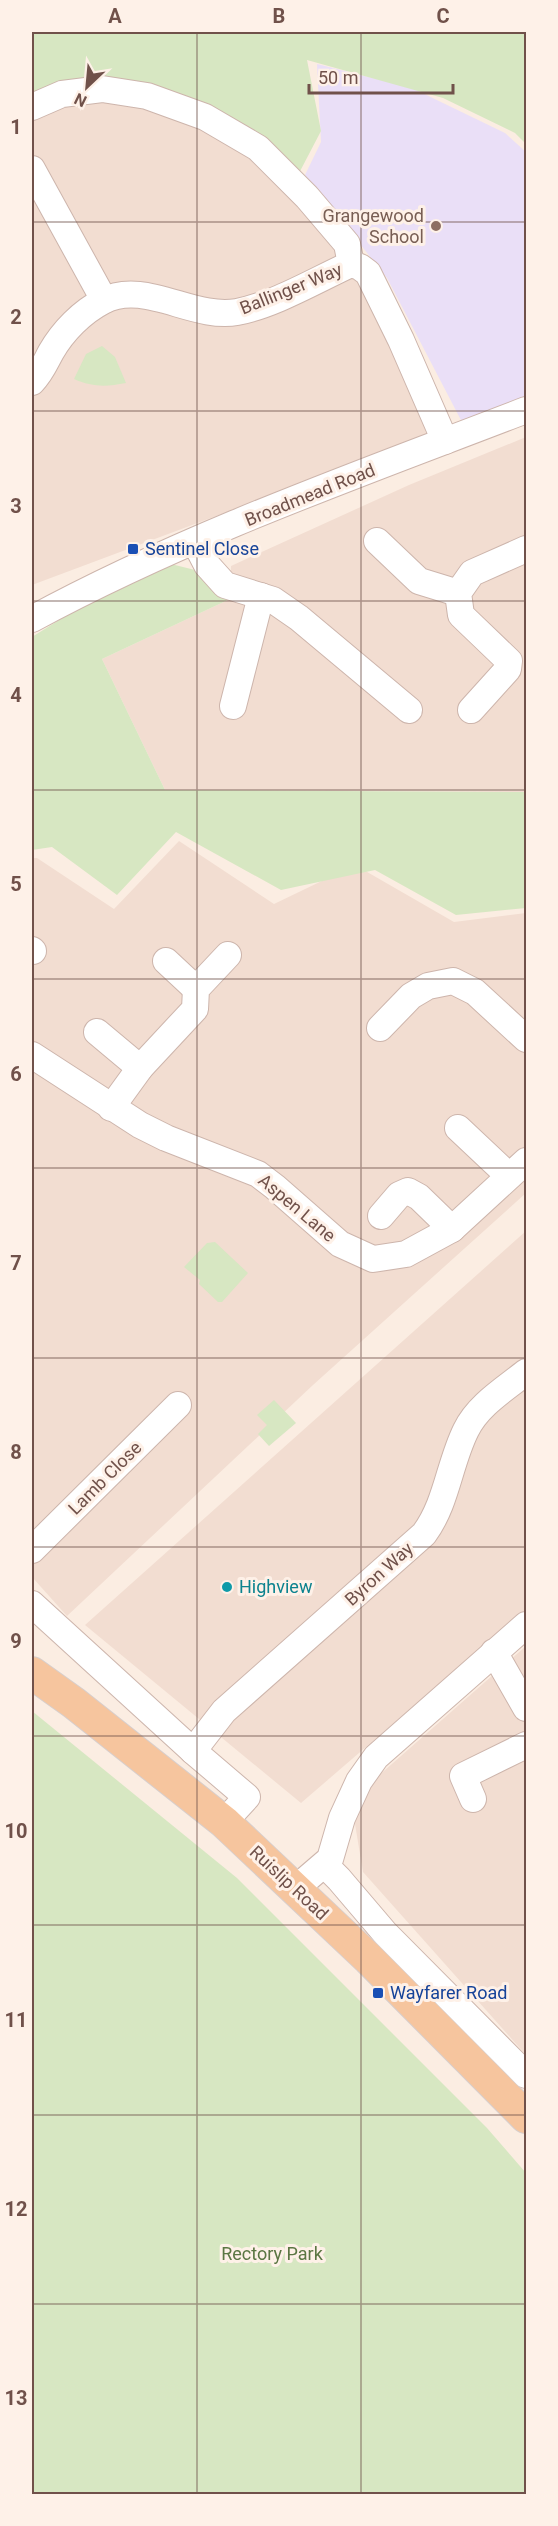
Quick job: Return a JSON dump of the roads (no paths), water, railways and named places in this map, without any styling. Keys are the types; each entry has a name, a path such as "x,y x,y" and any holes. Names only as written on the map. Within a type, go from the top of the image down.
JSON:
{"main road":[{"name":"Ruislip Road","path":"32,1673 224,1822 369,1959 526,2117"}],"street":[{"path":"32,107 62,94 102,88 147,96 205,117 258,148 307,197 347,244 351,264"},
{"path":"32,169 105,300"},
{"name":"Ballinger Way","path":"32,382 40,374 65,331 81,316 105,300 127,296 153,296 176,302 193,310 219,313 237,312 271,300 351,264 368,273 402,340 444,441"},
{"name":"Broadmead Road","path":"32,619 98,583 444,441 526,410"},
{"path":"377,540 419,580 458,593"},
{"path":"195,542 207,565 225,585 273,600 299,618 409,710"},
{"path":"471,710 508,669 509,661 461,615 458,593 472,573 526,549"},
{"path":"233,706 261,596"},
{"path":"111,1108 140,1068 195,1009 196,989 228,955"},
{"path":"166,961 196,989"},
{"path":"380,1028 411,996 428,986 453,981 475,992 526,1039"},
{"path":"97,1032 140,1068"},
{"name":"Aspen Lane","path":"32,1055 111,1108 166,1138 258,1174 276,1186 340,1244 373,1259 406,1254 452,1229 518,1169 458,1128"},
{"path":"381,1216 399,1195 408,1191 419,1197 452,1229"},
{"name":"Byron Way","path":"193,1751 224,1711 424,1534 436,1517 466,1431 478,1412 526,1372"},
{"name":"Lamb Close","path":"32,1550 178,1406"},
{"path":"32,1604 193,1751 247,1797 224,1822"},
{"path":"295,1888 325,1865 333,1851 342,1818 355,1790 376,1757 526,1625"},
{"path":"494,1652 526,1708"},
{"path":"473,1799 463,1776 526,1745"},
{"path":"325,1865 385,1933 526,2075"}],"place":[{"name":"Grangewood School","path":"436,226"},
{"name":"Sentinel Close","path":"133,549"},
{"name":"Highview","path":"227,1587"},
{"name":"Wayfarer Road","path":"378,1993"}],"park label":[{"name":"Rectory Park","path":"272,2254"}]}
